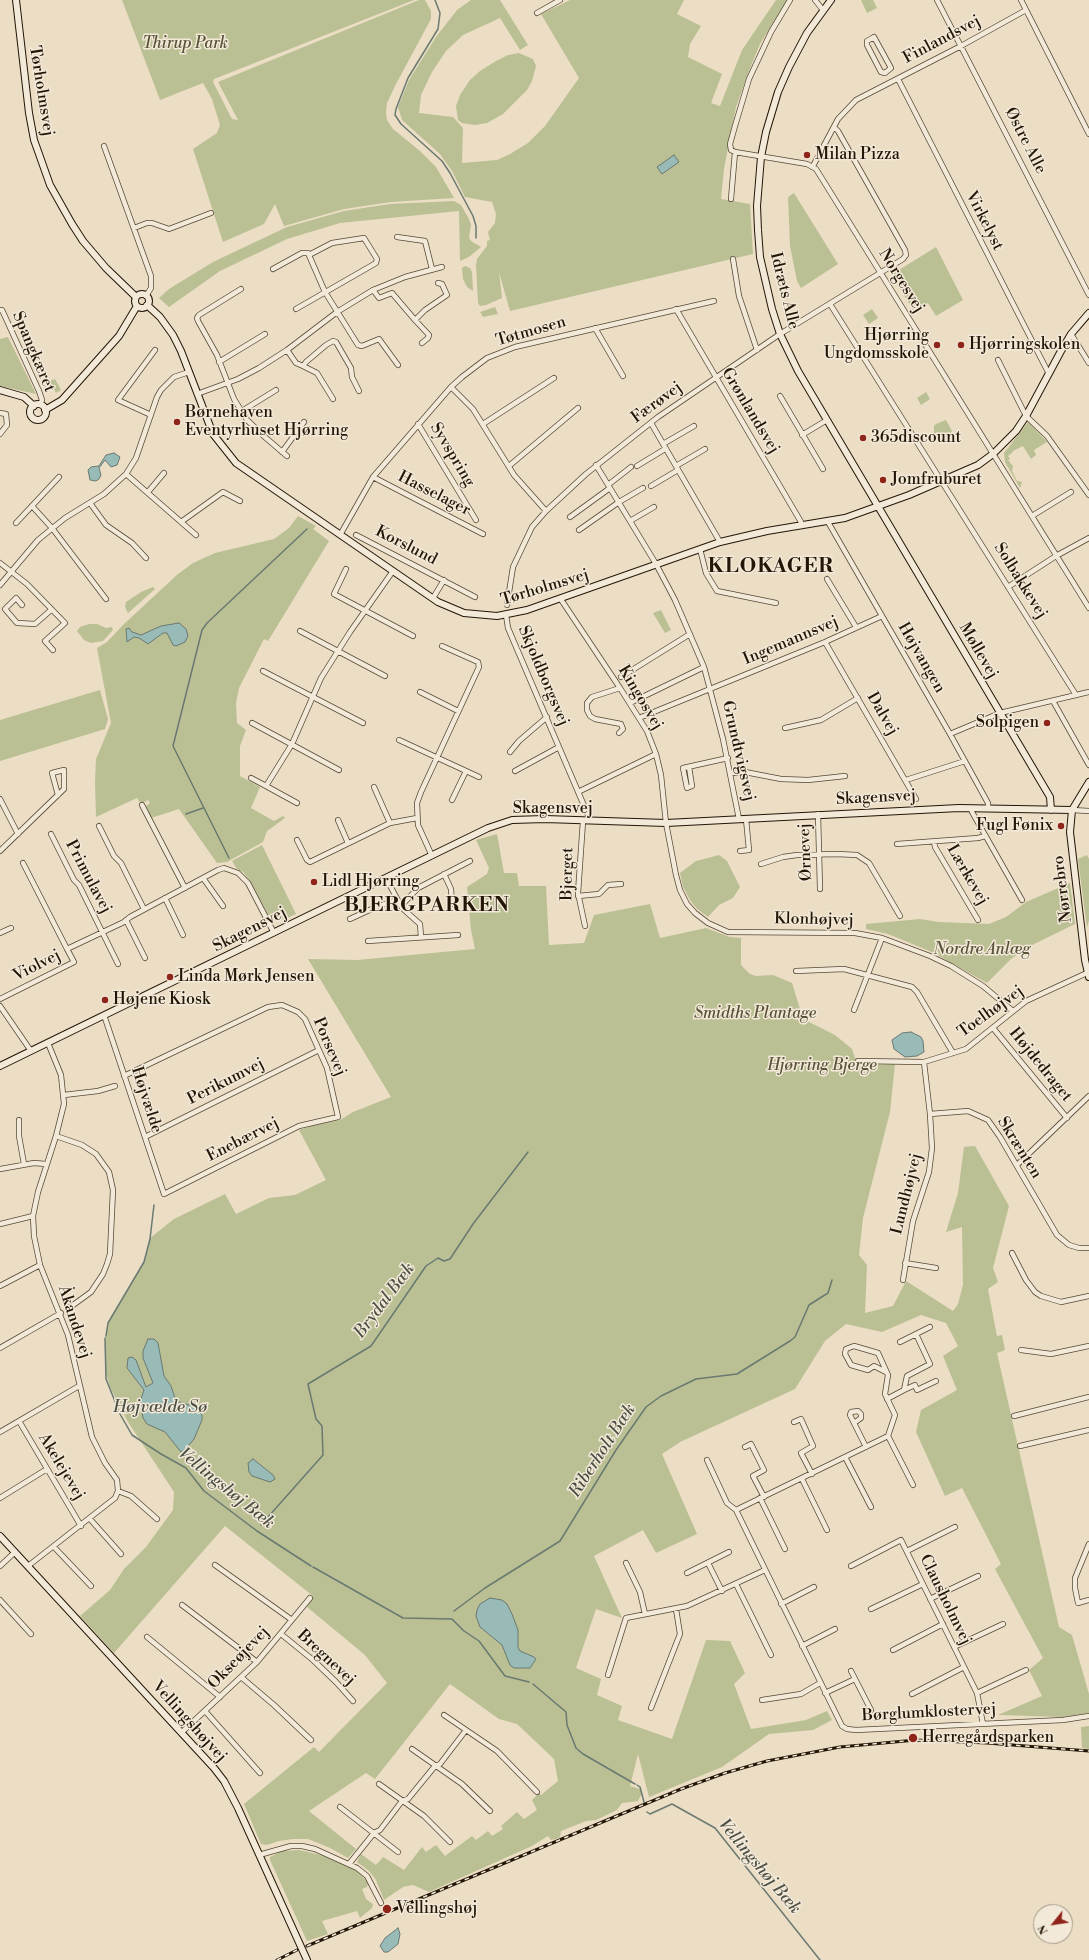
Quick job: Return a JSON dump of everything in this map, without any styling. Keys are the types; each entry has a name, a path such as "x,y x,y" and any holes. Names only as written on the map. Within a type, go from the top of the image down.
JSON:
{"street":[{"name":"Tørholmsvej","path":"16,0 29,113 34,140 50,184 83,241 106,268 136,297"},
{"path":"537,13 560,0"},
{"path":"790,0 771,32 749,79 730,144 731,150 735,152 813,166"},
{"path":"815,0 823,10"},
{"name":"Idræts Alle","path":"831,0 806,33 784,80 768,125 761,157 757,206 760,257 765,283 780,334 798,371 878,507"},
{"name":"Østre Alle","path":"937,0 1089,295"},
{"path":"1021,0 1089,134"},
{"name":"Finlandsvej","path":"813,166 834,127 847,108 856,100 961,46 1026,10"},
{"name":"Finlandsvej","path":"872,38 876,39 890,67 891,70 887,72 884,74 881,72 867,45 867,41 872,38"},
{"name":"Finlandsvej","path":"887,72 892,82"},
{"name":"Virkelyst","path":"898,79 1048,374"},
{"name":"Færøvej","path":"507,605 509,585 518,554 532,527 546,511 596,465 651,423 780,334 903,259 906,255 905,250 838,131 834,127"},
{"path":"104,146 151,276 151,288 146,296"},
{"path":"731,199 735,152"},
{"name":"Norgesvej","path":"813,166 1089,608"},
{"path":"134,228 147,223 152,223 169,229 211,213"},
{"path":"397,237 425,241 432,269"},
{"path":"296,309 376,263 377,258 367,240 363,238 332,243 309,255"},
{"path":"272,269 306,252 309,255 325,292 359,346 379,339 398,365"},
{"path":"733,259 739,296 757,350"},
{"path":"196,394 227,383 259,368 287,350 337,312 373,290 394,280 442,267"},
{"path":"415,320 428,308 447,295 441,284 438,283"},
{"path":"240,289 197,318 219,362 227,383 242,411 256,429 287,456"},
{"path":"373,290 379,298 392,293 429,335 428,338 422,343"},
{"path":"37,406 30,414 36,420 43,418 45,410 62,400 119,336 137,306 135,301 136,297 142,294 146,296 149,302 147,306 142,308 137,306"},
{"name":"Tøtmosen","path":"340,535 373,477 451,388 474,367 515,346 714,301"},
{"name":"Solbakkevej","path":"830,304 1076,695"},
{"name":"Tørholmsvej","path":"147,306 160,317 173,335 213,434 236,463 433,598 464,613 484,616 506,615 560,598 720,542 767,531 828,522 878,507 978,465 993,454 1016,431 1026,416 1071,334 1089,313"},
{"name":"Grønlandsvej","path":"676,309 801,522 801,526"},
{"name":"Spangkæret","path":"0,310 2,310 39,391 42,400 37,406"},
{"path":"595,328 623,376"},
{"path":"219,362 266,334"},
{"path":"1071,334 1089,363"},
{"path":"303,366 326,345 335,341 351,368 352,377 359,391"},
{"path":"151,415 118,400 155,350"},
{"path":"287,350 296,363 317,373 333,399"},
{"path":"998,360 1026,416 1047,436 1089,495"},
{"path":"0,585 38,540 52,528 104,494 126,474 136,458 157,397 167,383 179,375 189,372"},
{"path":"483,424 554,378"},
{"path":"451,388 465,400 483,424 514,475 546,511"},
{"path":"0,390 24,396 45,410"},
{"path":"242,411 276,390"},
{"path":"780,396 823,469"},
{"path":"509,466 578,408"},
{"path":"0,413 6,414 7,425 0,434"},
{"path":"802,435 827,420"},
{"path":"282,452 304,422"},
{"path":"651,423 720,542"},
{"name":"Syvspring","path":"418,424 476,520"},
{"path":"637,466 694,426"},
{"path":"651,486 705,449"},
{"name":"Grundtvigsvej","path":"596,465 656,564 690,634 704,668 728,758 739,819"},
{"path":"570,517 631,467"},
{"path":"148,492 164,472"},
{"path":"126,474 196,536"},
{"path":"16,523 59,477"},
{"name":"Hasselager","path":"373,477 483,534"},
{"path":"579,530 618,502 643,488"},
{"path":"181,522 224,492 240,501"},
{"path":"1032,516 1070,492"},
{"path":"90,503 106,525 132,543 146,558"},
{"path":"32,506 52,528 106,599"},
{"path":"630,521 654,507"},
{"name":"Møllevej","path":"878,507 1050,797 1051,810"},
{"name":"Højvangen","path":"828,522 950,734 988,802 988,808"},
{"name":"Korslund","path":"356,535 475,597"},
{"path":"1008,587 1056,556 1089,538"},
{"path":"700,549 706,573 717,591 776,603"},
{"path":"0,563 12,571 65,623 45,640 53,650"},
{"path":"346,569 334,594 412,636"},
{"path":"266,786 292,744 321,678 337,651 392,571"},
{"path":"827,579 856,628"},
{"name":"Korslund","path":"433,598 444,580"},
{"path":"22,605 16,598 5,609 17,623 35,624 51,610"},
{"name":"Kingosvej","path":"560,598 639,718 656,754 666,823"},
{"name":"Skjoldborgsvej","path":"506,615 508,628 588,815 585,821"},
{"name":"Ingemannsvej","path":"710,689 825,642 882,616"},
{"path":"300,631 385,676"},
{"path":"621,677 690,634"},
{"name":"Dalvej","path":"825,642 916,799"},
{"path":"432,856 422,835 417,818 417,802 420,792 479,667 478,662 442,646"},
{"path":"630,704 704,668"},
{"path":"263,670 363,723"},
{"path":"619,733 623,729 621,724 595,719 590,716 587,710 587,703 592,697 620,688"},
{"name":"Grundtvigsvej","path":"639,718 710,689"},
{"path":"420,692 458,711"},
{"path":"950,734 1000,713 1089,692"},
{"path":"784,728 821,720 858,698"},
{"path":"1053,701 1089,765"},
{"path":"510,752 519,741 547,718"},
{"path":"252,723 339,770"},
{"path":"399,740 479,777"},
{"name":"Skjoldborgsvej","path":"515,772 559,747"},
{"path":"578,792 656,754"},
{"path":"689,767 728,758"},
{"path":"906,780 965,761"},
{"path":"0,852 64,789 64,770 52,773 58,794"},
{"path":"452,800 466,771"},
{"path":"731,773 745,772 781,779 808,780 845,776"},
{"path":"251,778 297,802"},
{"name":"Nørrebro","path":"1088,974 1071,849 1072,810 1089,782"},
{"path":"374,787 390,822"},
{"path":"0,799 18,834"},
{"path":"142,805 186,888"},
{"path":"972,808 972,812 985,836 1022,900"},
{"name":"Skagensvej","path":"0,1066 488,828 512,820 545,819 666,823 818,814 972,808 1089,811"},
{"name":"Ørnevej","path":"818,814 820,889"},
{"path":"297,840 307,860 310,862 390,822 417,818"},
{"path":"740,851 749,850 746,819"},
{"path":"338,820 348,843"},
{"name":"Bjerget","path":"585,821 578,896 585,926"},
{"name":"Klonhøjvej","path":"666,823 680,890 687,904 695,913 708,923 728,932 736,933 856,932 882,938 930,956 951,966 983,986 1013,1011"},
{"name":"Primulavej","path":"99,826 114,856 121,863 144,909"},
{"name":"Primulavej","path":"51,834 103,932 118,964"},
{"path":"897,844 978,838 985,836"},
{"name":"Lærkevej","path":"934,842 935,848 978,920"},
{"path":"761,864 788,856 852,854 869,863 900,916"},
{"path":"401,906 418,888 470,861"},
{"path":"23,864 67,950"},
{"name":"Primulavej","path":"67,950 224,868 238,873 248,883 274,933"},
{"path":"444,874 451,890 452,904"},
{"path":"203,878 223,906"},
{"path":"386,878 401,906 420,924 421,937"},
{"path":"578,896 600,894 608,885 620,884"},
{"path":"165,898 183,935"},
{"path":"350,919 376,907 397,900"},
{"name":"Primulavej","path":"126,920 145,958"},
{"path":"0,933 11,928"},
{"path":"368,941 458,935"},
{"path":"854,1010 882,938"},
{"name":"Violvej","path":"0,999 74,962 67,950"},
{"path":"796,971 844,969 868,974 912,987 917,992 953,1053"},
{"name":"Toelhøjvej","path":"858,1061 924,1062 953,1053 966,1048 1036,995 1088,974"},
{"name":"Porsevej","path":"124,1076 275,1005 291,1007 305,1019 327,1068 338,1117"},
{"path":"0,1006 31,1051"},
{"name":"Højvælde","path":"104,1015 164,1194"},
{"name":"Højdedraget","path":"993,1028 1067,1118"},
{"name":"Åkandevej","path":"48,1043 61,1075 64,1095 62,1114 38,1192 33,1216 34,1236 40,1265 61,1313 68,1335 92,1437 105,1463 117,1480 118,1491"},
{"name":"Perikumvej","path":"145,1138 319,1050"},
{"path":"924,1062 930,1114"},
{"path":"64,1095 98,1091 115,1086"},
{"path":"1017,1166 1089,1096"},
{"name":"Skrænten","path":"930,1114 968,1111 988,1120 1000,1137 1057,1235 1069,1245 1079,1248 1089,1248"},
{"name":"Lundhøjvej","path":"902,1280 912,1221 929,1172 932,1148 930,1114"},
{"name":"Enebærvej","path":"164,1194 299,1126 338,1117"},
{"path":"19,1120 19,1136 24,1164"},
{"path":"56,1136 82,1145 96,1154 109,1172 113,1190 110,1254 107,1264 103,1274 91,1292 69,1308"},
{"path":"0,1169 24,1164 46,1164"},
{"path":"0,1224 33,1216"},
{"path":"1012,1253 1026,1280 1035,1292 1041,1296 1061,1302 1089,1296"},
{"path":"905,1263 936,1268"},
{"path":"0,1286 40,1265"},
{"path":"0,1348 61,1313"},
{"path":"900,1342 930,1327"},
{"path":"904,1390 907,1376 930,1364 916,1334"},
{"path":"736,1510 888,1436 895,1415 885,1394 888,1375 878,1353 854,1346 846,1349 845,1354 851,1365 868,1370 874,1366 886,1372"},
{"path":"1021,1350 1051,1354 1089,1346"},
{"path":"887,1399 915,1385 917,1390 936,1381"},
{"path":"0,1432 79,1386"},
{"path":"1014,1416 1089,1397"},
{"path":"794,1422 801,1419 813,1446 801,1453 812,1474"},
{"name":"Akelejevej","path":"19,1422 81,1526"},
{"path":"854,1423 866,1447"},
{"path":"1020,1446 1089,1430"},
{"path":"888,1436 913,1485"},
{"path":"745,1447 751,1444 764,1470 753,1476 785,1549"},
{"path":"845,1457 871,1507"},
{"name":"Børglumklostervej","path":"707,1460 728,1503 736,1510 842,1726 847,1729 856,1730 1063,1720 1089,1716"},
{"path":"0,1498 48,1470"},
{"path":"802,1479 828,1530"},
{"path":"28,1566 90,1519 115,1498 118,1491 131,1496 157,1519"},
{"path":"90,1519 121,1554"},
{"path":"907,1551 956,1527"},
{"name":"Vellingshøjvej","path":"0,1536 182,1733 224,1781 231,1793 307,1960"},
{"name":"Clausholmvej","path":"851,1566 901,1540 977,1693 983,1724"},
{"path":"1089,1544 1075,1578 1078,1603 1089,1600"},
{"path":"54,1547 91,1586"},
{"path":"0,1566 15,1552"},
{"path":"687,1573 729,1552"},
{"path":"626,1562 640,1592 645,1614"},
{"path":"708,1563 722,1591"},
{"path":"215,1565 292,1620"},
{"path":"608,1675 626,1618 676,1609 698,1603 765,1570"},
{"path":"930,1599 978,1576"},
{"path":"736,1584 771,1655"},
{"path":"871,1609 923,1584"},
{"path":"781,1604 814,1587"},
{"name":"Okseøjevej","path":"182,1733 257,1662 310,1598"},
{"path":"0,1600 31,1634"},
{"path":"182,1605 257,1662"},
{"path":"651,1708 680,1634 676,1609"},
{"path":"892,1650 942,1624"},
{"path":"954,1647 1003,1624"},
{"path":"802,1646 835,1630"},
{"name":"Bregnevej","path":"281,1634 318,1664 353,1701"},
{"path":"147,1638 220,1698"},
{"path":"912,1694 964,1667"},
{"path":"977,1693 1026,1670"},
{"path":"851,1671 871,1710"},
{"path":"241,1678 274,1705 311,1740"},
{"path":"825,1693 855,1679"},
{"path":"762,1700 801,1694 820,1683"},
{"path":"205,1711 260,1773"},
{"path":"444,1715 497,1752 538,1792"},
{"path":"349,1864 374,1833 380,1830 402,1801 408,1799 435,1766 440,1764 466,1730"},
{"path":"412,1749 462,1784 490,1811"},
{"path":"379,1784 424,1816 450,1842"},
{"path":"340,1807 398,1852"},
{"path":"259,1854 280,1848 302,1846 315,1849 349,1864 367,1876 381,1903"}],"green space":[{"name":"Thirup Park","path":"122,0 414,0 214,79 213,82 232,119 238,120 218,82 419,0 425,0 431,11 431,19 387,103 387,120 393,129 420,151 436,167 454,198 391,202 344,209 284,226 275,204 264,224 223,242 193,149 217,133 220,125 212,99 203,83 160,100"},
{"path":"471,0 500,0 528,45 520,50 500,18 463,35 446,51 432,72 421,95 419,113 453,117 463,128 462,163 497,160 528,143 545,126 579,78 541,14 570,0 684,0 677,14 701,26 690,44 688,57 722,74 711,103 720,106 742,50 776,0 787,0 760,44 748,73 736,107 724,169 721,199 750,204 753,254 510,311 499,272 502,298 480,306 478,303 476,265 477,259 487,246 487,241 490,240 488,232 495,223 496,214 492,202 465,197 452,171 440,154 402,120 398,107 409,80 436,37 457,10"},
{"path":"861,0 873,0 877,8 867,13"},
{"path":"519,53 533,59 536,66 532,81 527,90 503,114 487,123 475,125 462,123 458,120 456,106 460,95 470,80 480,71 496,61 508,55"},
{"path":"794,193 838,264 801,288 797,281 790,246 788,197"},
{"path":"454,201 461,205 469,219 471,225 469,237 471,241 481,247 469,257 460,261 459,211 340,223 287,239 220,271 169,307 159,298 169,289 213,262 287,227 344,211 390,204"},
{"path":"936,247 963,300 936,316 928,303 914,311 893,278 894,273"},
{"path":"465,266 470,268 472,272 473,291 467,287 463,279 462,268"},
{"path":"495,307 498,314 483,317 480,312"},
{"path":"872,309 878,318 869,324 863,315"},
{"path":"8,337 36,394 0,386 0,339"},
{"path":"55,379 61,390 56,393 50,381"},
{"path":"926,392 930,399 921,405 917,398"},
{"path":"946,420 952,431 949,437 941,439 934,433 934,426"},
{"path":"1028,422 1047,442 1034,450 1036,455 1031,459 1023,446 1013,451 1008,456 1010,459 1008,460 1013,465 1012,471 1017,481 1022,482 1020,488 1005,462 1004,453"},
{"path":"298,516 316,526 313,529 329,541 268,641 264,639 239,688 236,703 237,723 246,730 240,746 240,776 260,787 251,808 274,821 283,816 285,818 267,831 263,842 227,862 217,863 179,809 151,818 146,806 150,803 148,800 141,804 137,798 96,817 96,759 111,723 97,648 107,642 123,625 178,574 193,563 215,553 274,539 289,528"},
{"path":"153,587 155,589 128,613 125,607 126,602 141,592"},
{"path":"661,610 671,630 665,633 653,613"},
{"path":"89,624 97,624 106,628 112,627 113,630 103,641 91,643 84,640 77,631 80,627"},
{"path":"100,690 108,719 105,729 0,761 0,720"},
{"path":"497,834 504,873 517,873 519,886 546,886 549,945 584,943 594,915 650,904 660,938 706,928 730,937 741,938 741,965 750,974 756,976 773,975 792,983 803,1019 835,1035 852,1049 855,1058 861,1065 895,1064 890,1112 863,1218 859,1255 867,1265 865,1313 893,1306 906,1281 953,1311 958,1304 963,1285 962,1227 946,1232 958,1193 964,1147 975,1146 1009,1206 993,1268 998,1282 988,1289 997,1336 1002,1335 1005,1350 997,1353 1059,1627 1072,1635 1089,1694 1089,1713 1062,1717 998,1715 1042,1696 1029,1670 1043,1658 995,1569 1001,1564 962,1488 945,1496 916,1432 921,1410 957,1390 943,1356 958,1346 946,1323 921,1315 882,1332 846,1324 825,1341 795,1389 680,1442 662,1454 697,1534 656,1553 643,1530 594,1556 622,1618 596,1609 576,1668 601,1679 597,1695 622,1706 618,1720 672,1739 706,1640 730,1641 745,1673 734,1684 751,1729 806,1720 827,1711 832,1720 813,1730 769,1734 722,1767 649,1797 638,1754 630,1786 640,1789 642,1793 638,1801 622,1803 617,1810 596,1820 586,1821 561,1831 560,1837 556,1839 551,1840 548,1836 532,1846 429,1892 413,1885 403,1887 384,1900 376,1880 369,1871 357,1862 361,1854 376,1865 383,1857 404,1870 422,1847 426,1852 436,1845 445,1856 472,1836 476,1840 488,1831 492,1836 503,1829 501,1826 517,1812 524,1819 537,1810 532,1800 539,1793 541,1795 558,1781 554,1759 517,1724 499,1719 450,1684 375,1779 366,1773 309,1811 356,1849 348,1858 330,1848 308,1839 279,1841 267,1845 261,1844 244,1804 314,1747 319,1752 387,1683 365,1655 307,1607 313,1596 225,1526 114,1653 80,1616 110,1590 124,1569 146,1547 173,1510 174,1492 128,1422 110,1387 105,1371 105,1343 108,1323 144,1262 150,1238 174,1219 225,1194 236,1214 269,1198 295,1195 326,1180 299,1130 340,1120 353,1112 391,1097 308,959 357,960 475,949 471,930 467,887 487,874 489,868 476,840"},
{"path":"262,845 296,914 283,920 278,917 271,920 250,881 243,872 237,869 232,861"},
{"path":"719,855 727,861 740,887 733,898 719,905 708,917 697,909 690,900 683,887 680,873 696,861"},
{"path":"1087,855 1089,859 1089,920 1087,928 1078,859"},
{"name":"Nordre Anlæg","path":"1070,883 1075,924 1026,948 1011,959 987,983 932,952 888,934 866,929 866,924 920,919 939,922 989,924 1006,917 1026,902"},
{"path":"1089,1726 1089,1749 1082,1748 1081,1727"},
{"path":"299,1850 321,1855 356,1869 368,1883 367,1887 362,1889 366,1899 373,1904 372,1908 360,1918 357,1911 322,1921 328,1934 307,1941 270,1860 270,1857 282,1851"}],"water":[{"path":"674,155 679,162 662,174 657,167"},
{"path":"114,453 120,457 117,465 111,467 105,460 99,468 101,475 99,479 96,481 90,480 88,470 91,467 99,466 106,455"},
{"path":"179,623 186,629 188,636 185,642 176,646 173,645 167,633 163,633 148,644 139,638 134,637 127,642 126,629 129,628 132,632 141,635 161,626"},
{"path":"911,1032 921,1037 924,1052 917,1056 905,1057 894,1049 892,1040 902,1033"},
{"name":"Højvælde Sø","path":"148,1339 154,1339 158,1343 164,1376 171,1386 176,1401 196,1407 202,1415 202,1420 194,1439 185,1450 181,1452 165,1432 147,1424 143,1418 140,1402 144,1390 127,1368 128,1358 132,1357 136,1360 146,1387 153,1383 143,1358 143,1351"},
{"path":"253,1459 273,1475 275,1479 270,1482 252,1476 249,1472 248,1463"},
{"path":"490,1598 502,1600 507,1604 518,1630 518,1647 520,1651 536,1659 530,1668 514,1668 510,1665 502,1645 480,1627 476,1616 477,1610 480,1604"},
{"path":"398,1928 400,1934 398,1944 388,1952 384,1952 380,1946 385,1938"}],"waterway":[{"path":"435,0 440,13 438,29 408,78 395,115 401,124 442,161 450,173 473,216 476,226 476,238"},
{"path":"229,858 173,746 202,630 207,623 307,529"},
{"path":"186,814 203,808"},
{"name":"Brydal Bæk","path":"261,1525 323,1455 322,1426 316,1419 308,1384 371,1346 426,1266 438,1258 444,1261 450,1259 473,1224 528,1152"},
{"name":"Vellingshøj Bæk","path":"106,1336 108,1323 144,1262 150,1239 154,1205"},
{"name":"Riberholt Bæk","path":"454,1611 485,1588 560,1541 616,1450 646,1407 661,1396 696,1379 737,1374 790,1341 795,1337 809,1305 828,1293 832,1280"},
{"name":"Vellingshøj Bæk","path":"105,1338 106,1379 120,1414 132,1435 186,1468 204,1491 257,1531 311,1566"},
{"name":"Vellingshøj Bæk","path":"313,1567 403,1618 452,1619 464,1631 479,1641 505,1676 529,1682"},
{"name":"Vellingshøj Bæk","path":"533,1684 566,1712 567,1725 576,1748 583,1754 635,1784"},
{"name":"Vellingshøj Bæk","path":"637,1785 640,1787 644,1802"},
{"name":"Vellingshøj Bæk","path":"647,1812 650,1814 672,1804 715,1828 820,1960"}],"railway":[{"path":"307,1946 681,1789 725,1773 767,1761 840,1747 916,1740 987,1743 1089,1751"},
{"path":"277,1960 297,1950"}],"place":[{"name":"Milan Pizza","path":"807,155"},
{"name":"Hjørring Ungdomsskole","path":"937,345"},
{"name":"Hjørringskolen","path":"961,345"},
{"name":"Børnehaven Eventyrhuset Hjørring","path":"177,422"},
{"name":"365discount","path":"863,438"},
{"name":"Jomfruburet","path":"883,480"},
{"name":"Solpigen","path":"1047,723"},
{"name":"Fugl Fønix","path":"1061,826"},
{"name":"Lidl Hjørring","path":"314,882"},
{"name":"Linda Mørk Jensen","path":"170,977"},
{"name":"Højene Kiosk","path":"105,1000"},
{"name":"Herregårdsparken","path":"913,1738"},
{"name":"Vellingshøj","path":"387,1909"}],"district":[{"name":"KLOKAGER","path":"771,567"},
{"name":"BJERGPARKEN","path":"427,906"}],"park label":[{"name":"Smidths Plantage","path":"755,1014"},
{"name":"Hjørring Bjerge","path":"822,1066"}]}
